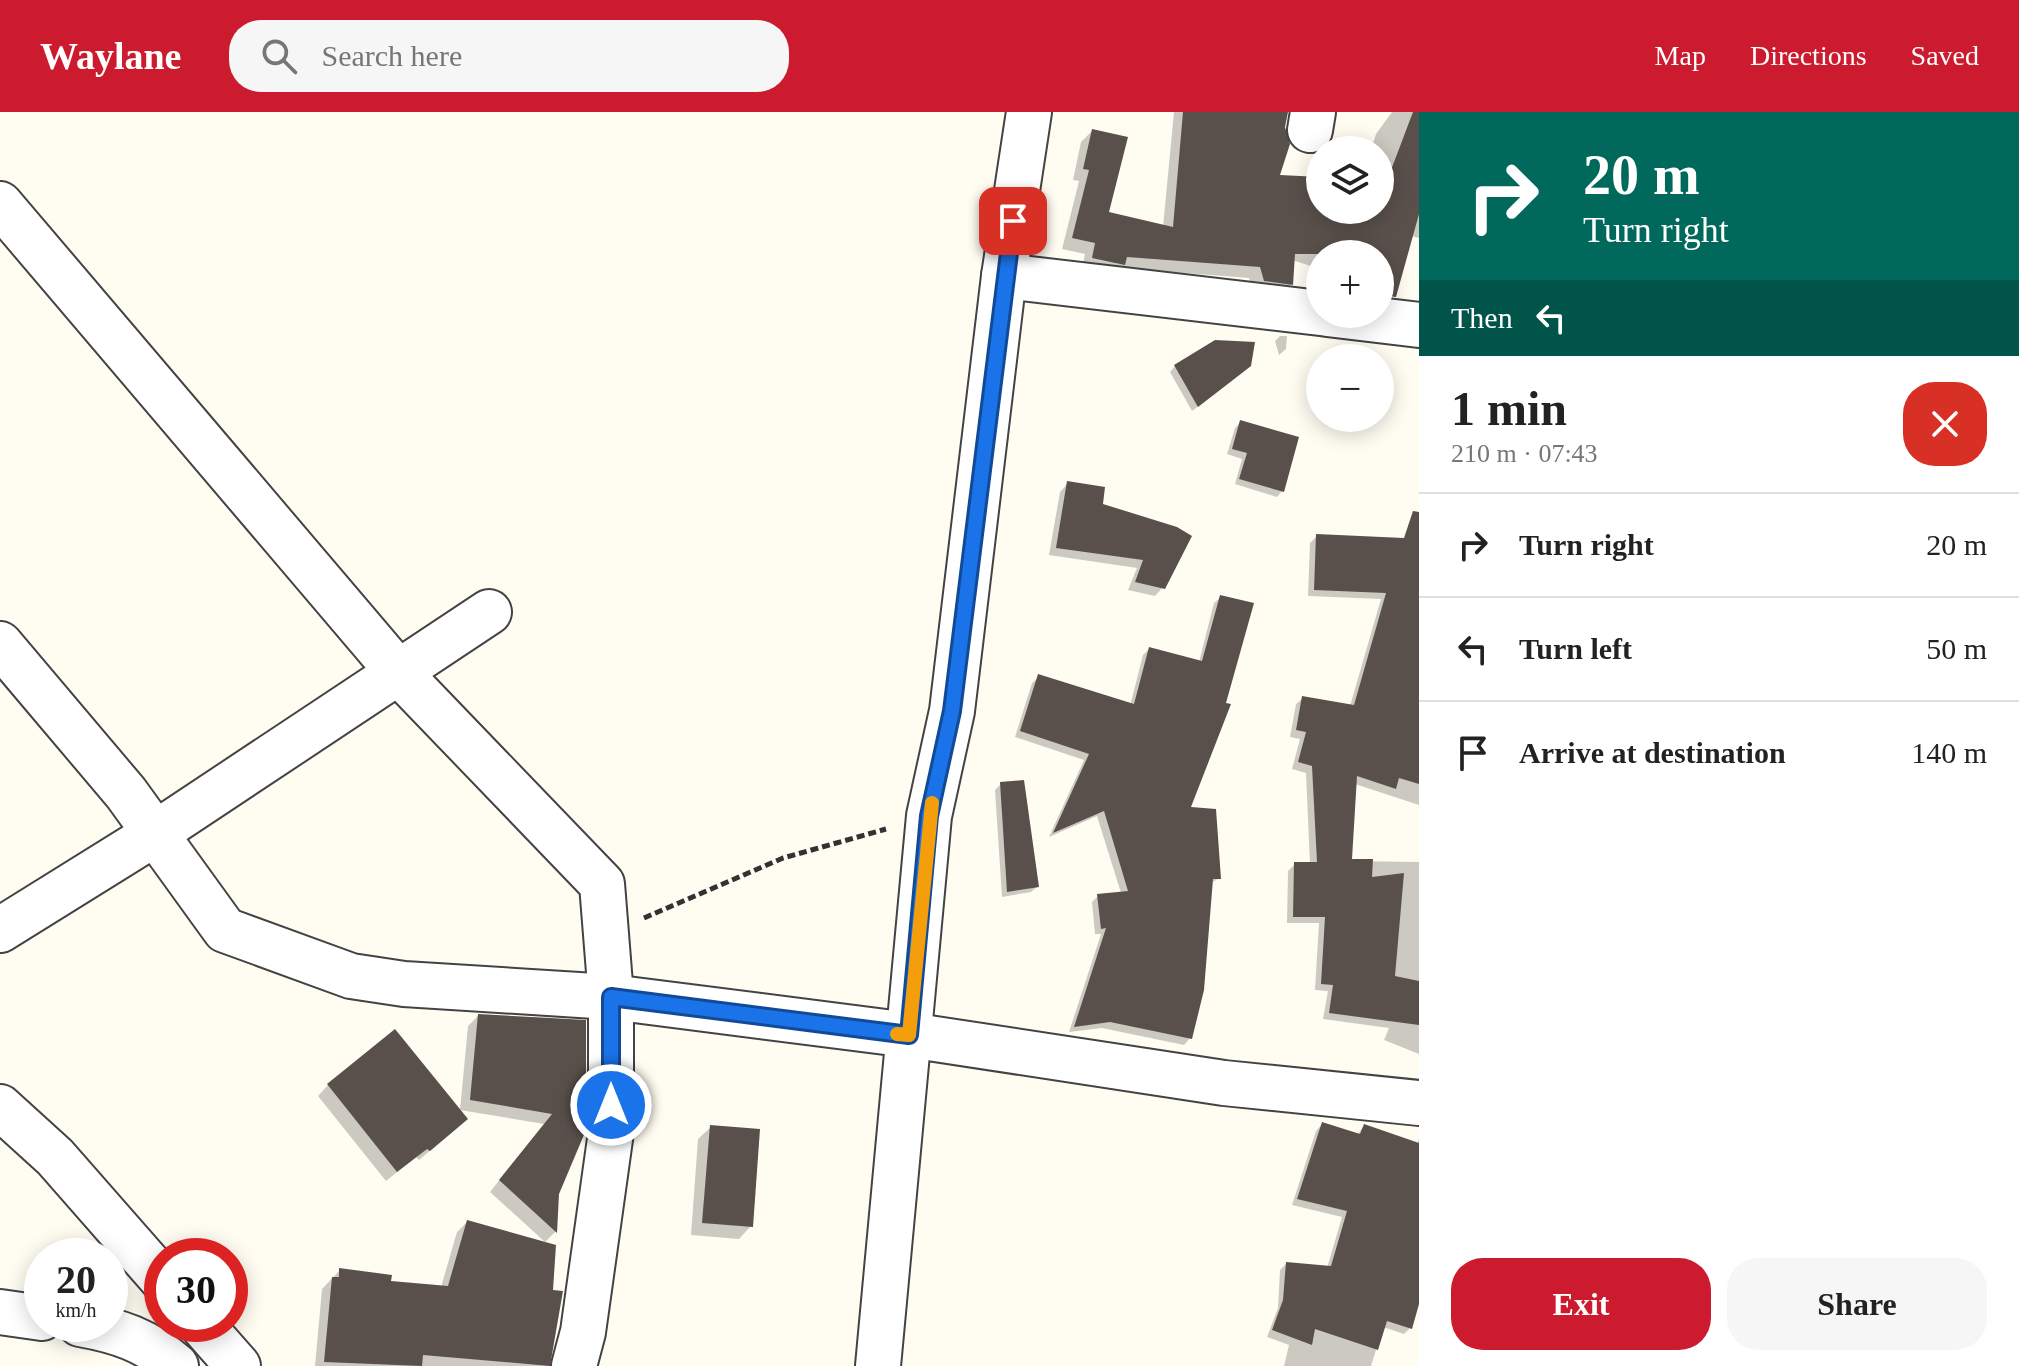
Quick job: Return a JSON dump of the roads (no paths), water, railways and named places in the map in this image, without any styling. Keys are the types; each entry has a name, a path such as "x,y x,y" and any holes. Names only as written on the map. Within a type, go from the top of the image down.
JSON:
{"street":[{"path":"878,1366 929,816 952,711 1004,276 1029,112"},
{"path":"0,204 399,673 602,884 611,997 611,1132 583,1332 574,1366"},
{"path":"1004,276 1306,311"},
{"path":"1394,322 1419,325"},
{"path":"0,930 156,833 489,612"},
{"path":"0,644 126,793 225,930 337,971 404,984 611,997 909,1035 1224,1083 1419,1103"},
{"path":"0,1107 55,1157 144,1258"},
{"path":"0,1312 24,1315"},
{"path":"128,1335 152,1345 176,1366"},
{"path":"217,1342 238,1366"}]}
